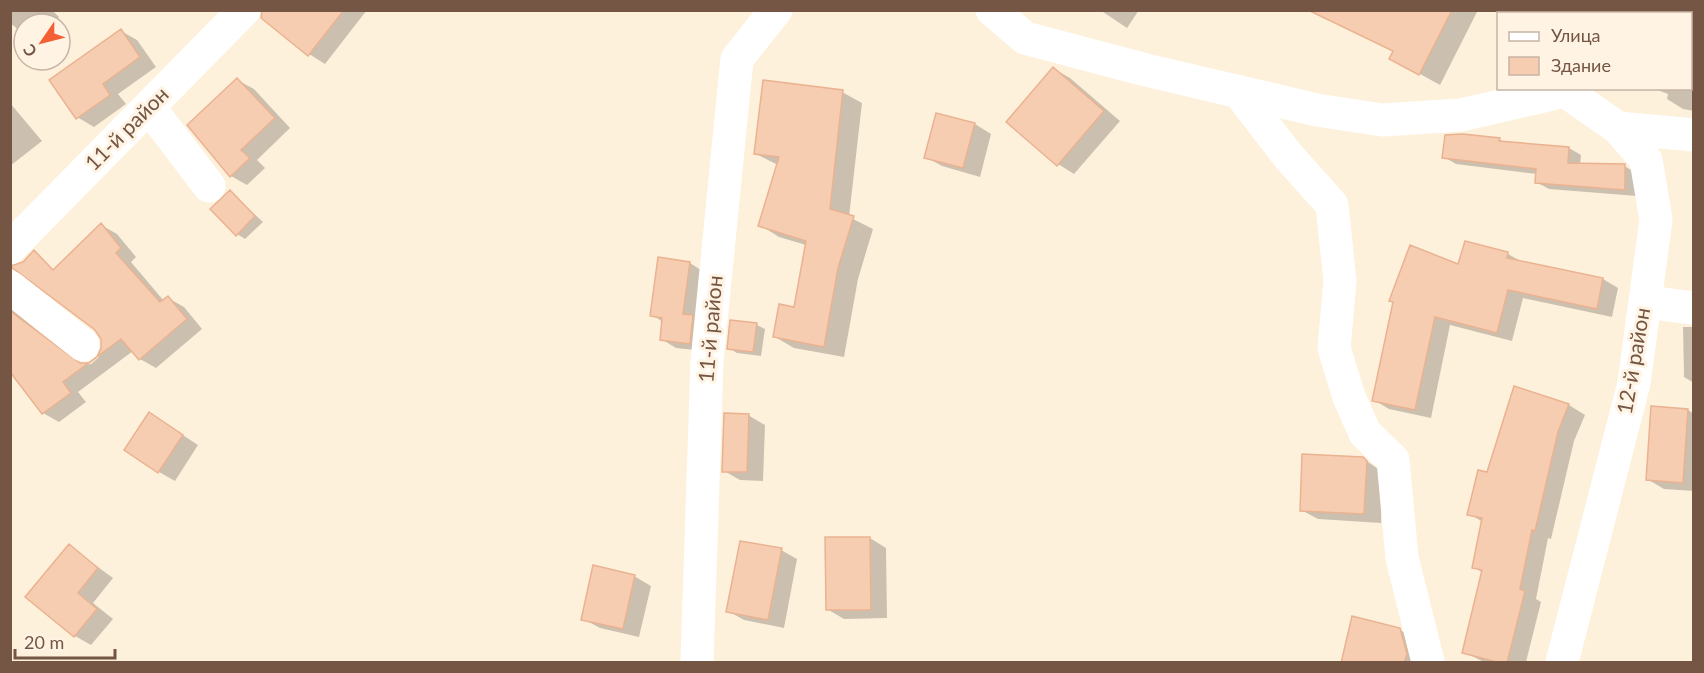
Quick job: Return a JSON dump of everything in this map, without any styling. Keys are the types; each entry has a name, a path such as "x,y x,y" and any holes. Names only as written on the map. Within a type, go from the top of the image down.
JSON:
{"street":[{"name":"11-й район","path":"10,248 244,10"},
{"name":"11-й район","path":"697,663 707,361 737,59 776,10"},
{"path":"992,10 1025,38 1146,70 1317,110 1382,120 1461,115 1565,90"},
{"name":"12-й район","path":"1562,663 1634,383 1656,220 1646,160 1618,128 1565,90"},
{"path":"1238,91 1289,157 1332,205 1340,281 1334,348 1349,397 1365,433 1393,460 1402,558 1428,663"},
{"path":"149,107 209,186"},
{"path":"1618,128 1694,135"},
{"path":"10,287 83,345"},
{"path":"1645,302 1694,308"}],"building":[{"path":"262,10 344,10 308,56 261,18"},
{"path":"1308,10 1452,10 1419,75 1389,59 1393,51"},
{"path":"121,29 140,57 103,84 110,95 76,119 49,80 60,72 72,72 72,64"},
{"path":"1053,67 1104,111 1057,166 1006,122"},
{"path":"237,78 275,118 241,150 250,158 230,177 187,125"},
{"path":"763,80 843,90 830,209 854,216 838,268 824,347 773,337 779,304 794,307 806,241 758,226 779,157 754,154"},
{"path":"936,113 975,123 963,168 924,158"},
{"path":"1463,134 1500,138 1499,141 1569,147 1568,163 1625,164 1625,190 1535,183 1536,169 1442,158 1445,135"},
{"path":"230,190 255,216 236,236 210,209"},
{"path":"101,223 121,248 116,253 160,302 168,296 187,319 139,360 121,339 97,357 101,348 101,339 95,330 10,266 23,262 34,250 53,270"},
{"path":"1465,241 1508,252 1507,258 1603,278 1597,309 1508,290 1497,333 1435,317 1415,410 1372,401 1393,302 1389,301 1410,245 1458,264"},
{"path":"658,257 690,262 683,314 693,315 690,344 660,340 662,318 650,316"},
{"path":"10,311 80,363 89,363 63,382 71,393 42,414 10,372"},
{"path":"730,320 757,323 753,352 727,349"},
{"path":"1514,386 1569,404 1558,432 1535,531 1532,530 1520,589 1525,591 1507,663 1501,663 1462,653 1482,570 1472,568 1482,518 1467,515 1478,470 1487,472"},
{"path":"1651,406 1688,409 1683,483 1646,480"},
{"path":"149,412 183,435 158,473 124,450"},
{"path":"724,413 749,414 747,472 722,472"},
{"path":"1302,454 1363,457 1367,461 1364,514 1300,511"},
{"path":"825,537 870,537 871,610 826,610"},
{"path":"740,541 782,548 768,620 726,612"},
{"path":"69,544 98,568 78,593 97,609 74,637 25,597"},
{"path":"593,565 635,575 623,629 581,620"},
{"path":"1352,616 1400,628 1407,654 1404,663 1341,663"}]}
